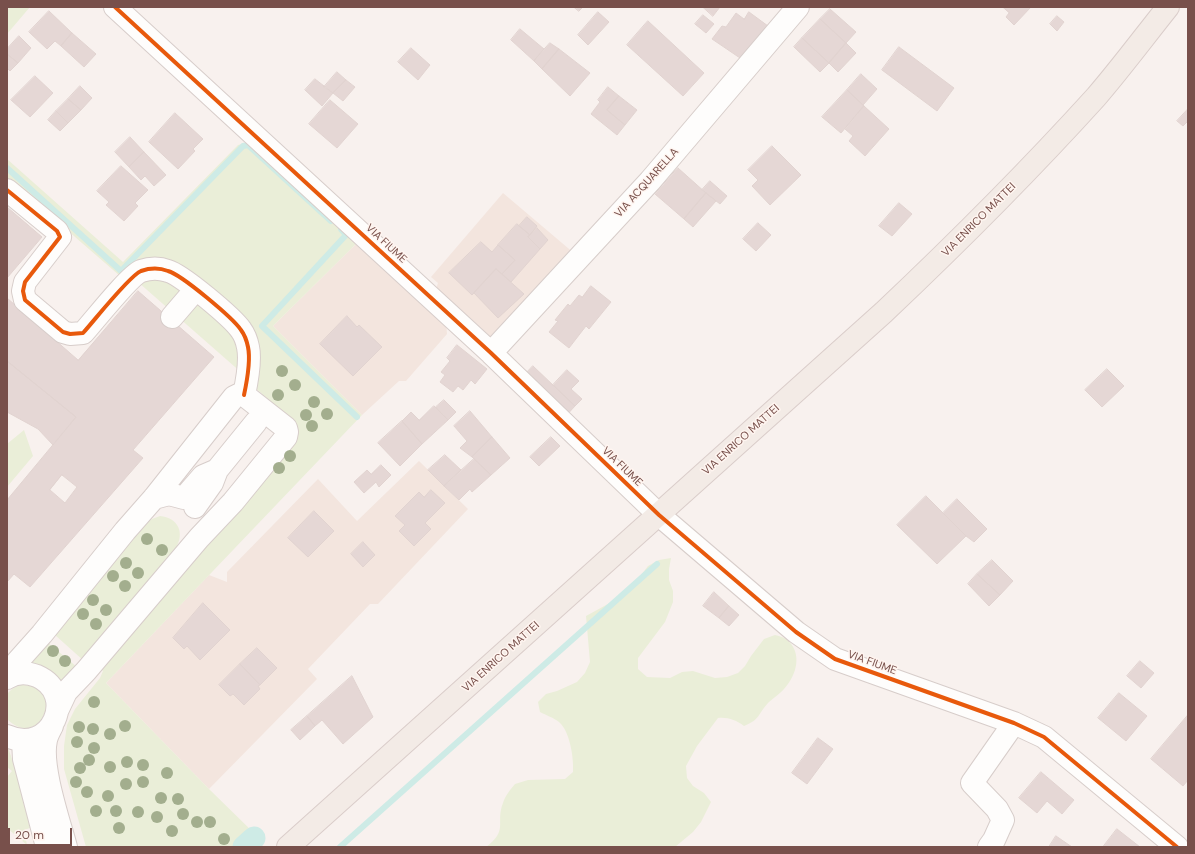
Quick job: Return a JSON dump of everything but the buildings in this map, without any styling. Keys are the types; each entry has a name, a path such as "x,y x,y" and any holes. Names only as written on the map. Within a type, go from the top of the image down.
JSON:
{"main road":[{"name":"VIA ENRICO MATTEI","path":"288,847 878,318 955,246 1096,96 1168,7"}],"street":[{"name":"VIA FIUME","path":"115,7 490,353 659,515 796,632 835,659 1014,723 1044,737 1177,847"},
{"name":"VIA ACQUARELLA","path":"490,353 650,181 798,7"},
{"path":"7,190 57,231 60,237 24,282 24,300 63,332 70,334 83,333 122,288 140,272 156,268 169,271 196,289 232,320 242,331 248,346 248,376 244,395"},
{"path":"172,317 196,289"},
{"path":"8,677 17,662 42,634 125,531 154,498 234,397 240,394 244,395 286,428 287,435 232,502 199,538 86,671 66,692 46,741 45,758 51,790 66,847"},
{"path":"190,502 212,483 217,470 256,422"},
{"path":"154,498 169,494 190,502 200,515 201,525 199,538"},
{"path":"8,677 20,673 32,674 43,679 51,687 56,698 55,717 44,734 34,739 15,738 24,758 47,847"},
{"path":"989,847 994,840 1003,820 997,809 972,783 1014,723"}],"shaded area":[{"path":"503,193 575,254 489,339 436,289 438,283 431,277"},
{"path":"361,239 394,270 393,278 446,321 447,334 406,381 399,381 362,415 273,326"},
{"path":"419,461 468,509 378,604 370,604 308,669 317,679 209,789 106,683 209,575 227,582 227,572 318,479 357,521"}],"green space":[{"path":"7,7 30,7 7,34"},
{"path":"252,141 361,239 273,326 362,415 106,683 255,834 240,847 86,847 64,769 64,746 67,725 75,709 100,678 103,671 98,666 297,429 295,423 253,386 255,349 184,272 120,276 7,178 7,159 123,262 238,145"},
{"path":"154,275 183,288 171,311 138,282"},
{"path":"193,304 201,304 233,329 243,374 178,317"},
{"path":"24,430 33,456 7,487 7,444"},
{"path":"160,516 166,517 175,523 180,531 179,542 176,548 84,661 55,635 146,523"},
{"path":"671,558 669,580 673,591 673,602 665,622 638,658 638,669 647,677 670,678 682,672 693,671 715,678 727,677 738,673 745,666 764,639 775,635 785,638 791,644 795,650 796,657 795,670 789,683 768,703 756,719 744,726 732,719 718,718 697,746 686,766 687,778 693,786 704,793 711,802 701,822 693,832 675,847 486,847 497,836 504,800 515,784 528,780 565,779 573,772 573,760 569,738 563,726 559,722 540,712 538,702 546,694 577,682 585,673 590,662 586,616 617,599 634,584 648,566 659,560"},
{"path":"47,642 77,667 59,689 28,665"},
{"path":"20,685 35,688 43,695 46,704 44,714 39,723 30,728 19,727 7,719 7,694 12,689"},
{"path":"7,745 16,770 30,828 24,830 27,845 7,828 7,777 12,771 7,767"}],"waterway":[{"path":"7,168 121,271 243,146 248,145 331,221"},
{"path":"341,229 346,235 262,326 357,417"},
{"path":"340,847 657,564"},
{"path":"244,847 254,838"}],"cycle path":[{"path":"115,7 491,353 659,515 796,632 835,659 1014,723 1044,737 1177,847"},
{"path":"7,190 57,231 60,237 25,282 23,291 25,300 63,332 70,334 83,333 128,281 141,271 162,269 175,274 228,316 242,332 248,345 249,353 249,365 244,395"}]}
